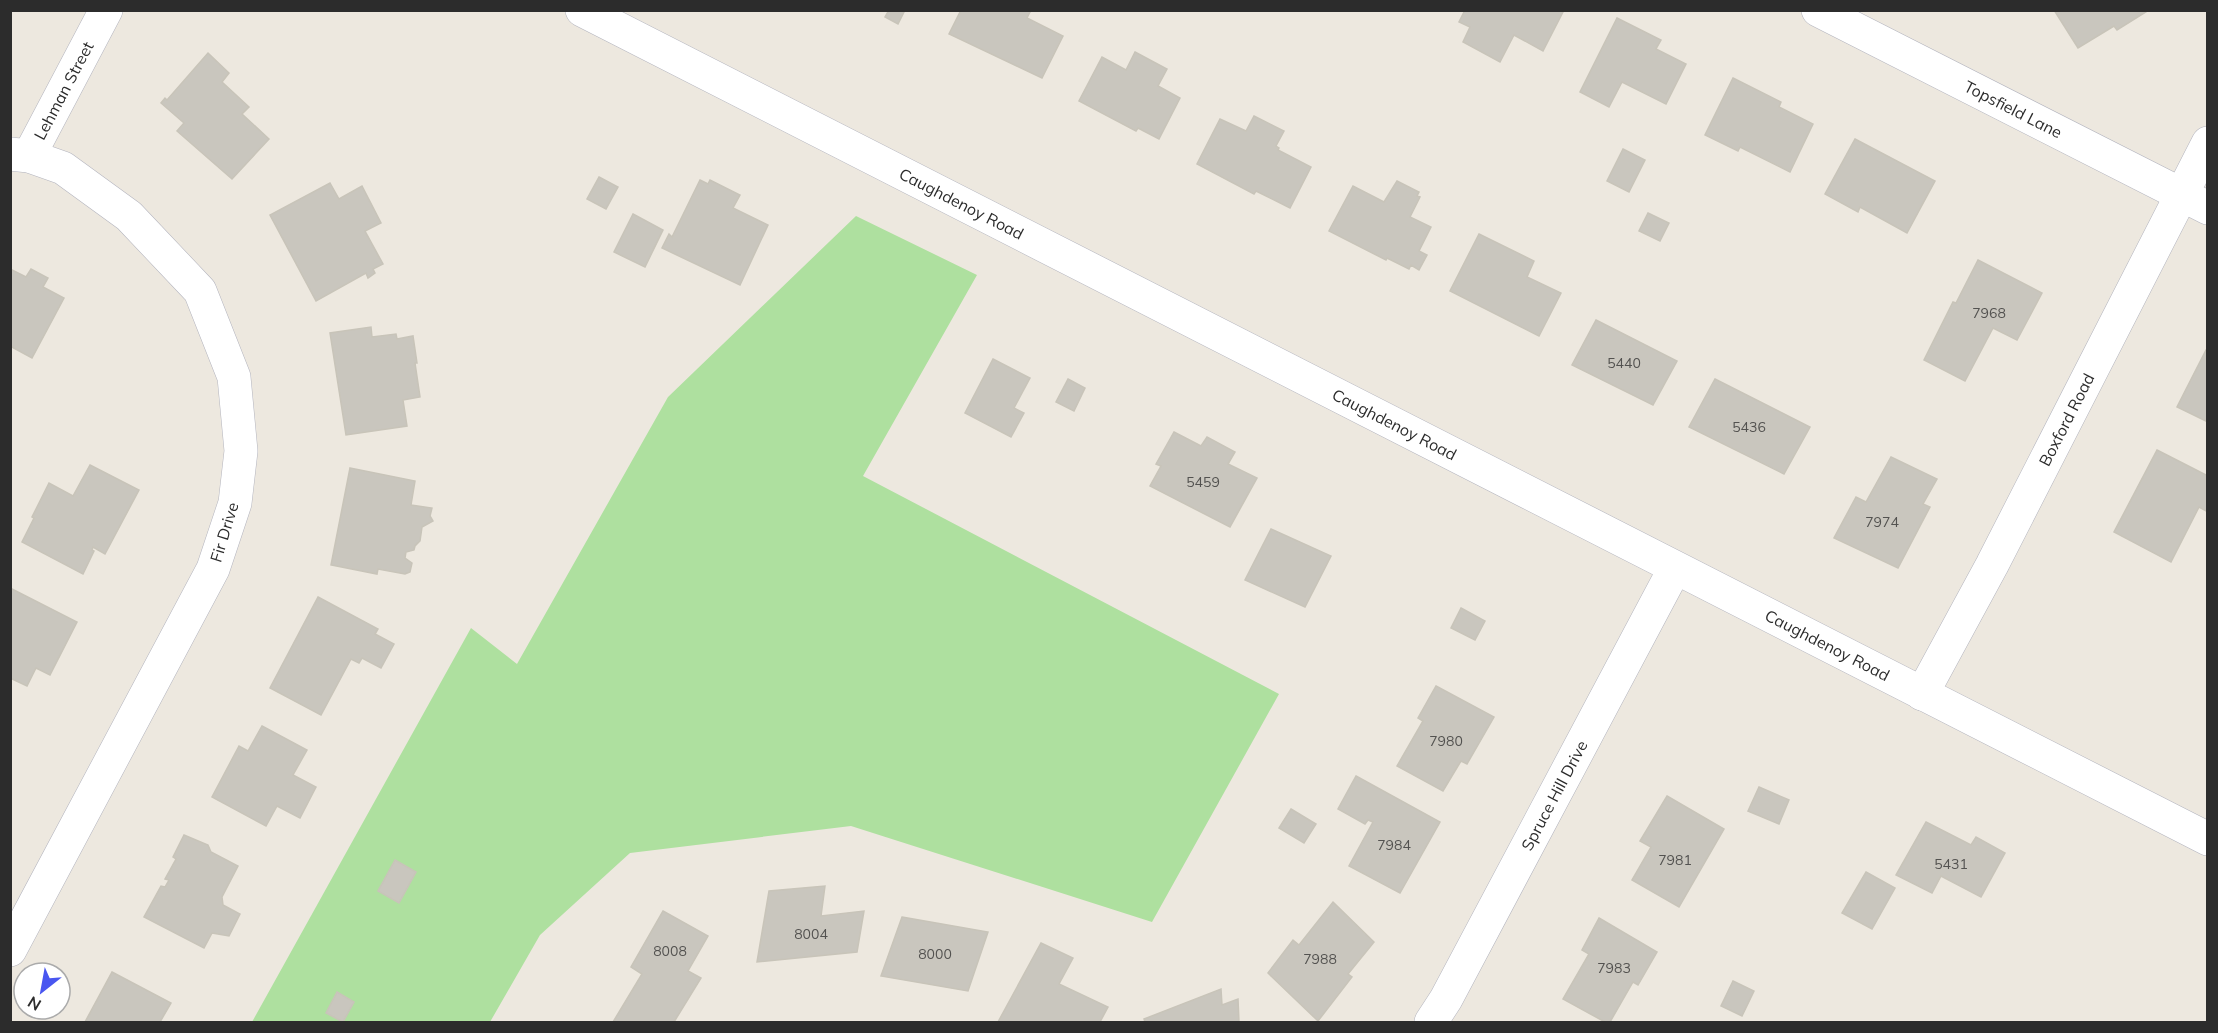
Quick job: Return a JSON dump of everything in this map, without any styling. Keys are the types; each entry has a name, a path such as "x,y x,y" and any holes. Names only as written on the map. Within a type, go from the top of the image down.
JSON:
{"street":[{"name":"Lehman Street","path":"20,155 106,10"},
{"name":"Caughdenoy Road","path":"582,10 2208,839"},
{"name":"Topsfield Lane","path":"1818,10 2194,201"},
{"name":"Boxford Road","path":"1922,694 2194,201 2208,143"},
{"name":"Fir Drive","path":"10,950 213,569 235,503 241,451 234,377 200,291 129,216 63,168 20,155"},
{"name":"Spruce Hill Drive","path":"1431,1023 1452,988 1675,568"}],"green space":[{"path":"856,216 977,275 863,476 1279,694 1152,922 851,826 630,853 540,935 490,1022 252,1022 471,628 517,664 668,397"}],"building":[{"path":"889,10 905,10 898,24 885,17"},
{"path":"961,10 1031,10 1027,18 1063,36 1042,78 949,34"},
{"path":"1465,10 1564,10 1543,51 1514,35 1500,62 1463,42 1470,27 1459,22"},
{"path":"2054,10 2149,10 2117,30 2114,26 2078,48"},
{"path":"1617,18 1661,40 1656,49 1686,64 1666,104 1622,82 1609,107 1580,92"},
{"path":"1135,52 1167,69 1158,86 1180,98 1159,139 1138,128 1136,131 1079,101 1102,57 1126,70"},
{"path":"208,53 229,73 222,82 249,107 242,114 269,139 232,179 177,131 184,123 161,103 165,98 167,100"},
{"path":"1733,78 1781,102 1779,107 1813,124 1790,172 1740,147 1738,151 1705,135"},
{"path":"1254,116 1284,131 1276,146 1278,150 1311,167 1290,208 1256,191 1254,194 1197,164 1220,119 1246,131"},
{"path":"1855,139 1935,181 1907,233 1860,207 1858,212 1825,194"},
{"path":"1623,149 1645,160 1629,192 1607,181"},
{"path":"599,177 618,187 606,209 587,199"},
{"path":"700,180 708,184 710,180 740,195 733,208 768,225 740,285 662,248 669,234 672,237"},
{"path":"1397,181 1419,192 1417,196 1420,197 1410,217 1431,227 1419,251 1427,255 1419,270 1411,265 1409,269 1387,258 1386,260 1329,231 1353,186 1384,202"},
{"path":"330,183 339,199 362,186 381,223 365,231 383,264 373,269 375,273 368,278 366,273 316,301 270,215"},
{"path":"1648,213 1669,223 1660,241 1639,231"},
{"path":"633,214 663,230 645,267 614,252"},
{"path":"1479,234 1534,261 1527,277 1561,293 1539,336 1450,291"},
{"path":"1978,260 2042,293 2017,340 1993,328 1965,381 1924,360 1953,302 1956,303"},
{"path":"10,269 26,277 31,269 48,278 43,287 64,298 32,358 10,346"},
{"path":"1596,320 1677,361 1653,405 1572,365"},
{"path":"371,327 372,337 396,334 397,339 413,336 420,397 403,400 407,426 346,435 330,333"},
{"path":"2208,350 2208,422 2177,407"},
{"path":"993,359 1030,378 1014,408 1024,413 1011,437 965,413"},
{"path":"1068,379 1085,388 1074,411 1056,402"},
{"path":"1715,379 1810,427 1784,474 1689,427"},
{"path":"1174,432 1201,446 1207,437 1235,452 1228,464 1257,478 1230,527 1150,486 1161,466 1156,464"},
{"path":"2157,450 2208,476 2208,512 2199,507 2171,562 2114,532"},
{"path":"1891,457 1937,479 1923,504 1930,507 1898,568 1834,538 1856,497 1866,502"},
{"path":"90,465 139,490 105,554 93,547 94,551 83,574 22,542 49,483 73,496"},
{"path":"350,468 415,481 411,505 432,508 430,516 433,521 422,527 420,541 414,550 406,552 405,558 412,563 410,572 405,574 378,569 377,574 331,565"},
{"path":"1271,529 1331,556 1305,607 1245,580"},
{"path":"10,588 77,622 50,675 36,668 27,686 10,678"},
{"path":"318,597 378,629 375,634 394,644 381,668 362,658 359,663 351,659 321,715 270,688"},
{"path":"1461,608 1485,621 1475,640 1451,628"},
{"path":"1436,686 1494,717 1467,764 1461,761 1443,791 1397,766 1423,721 1418,718"},
{"path":"262,726 307,750 293,775 316,787 300,818 277,806 266,826 212,797 239,746 248,751"},
{"path":"1356,776 1440,822 1400,893 1349,866 1373,822 1368,820 1365,824 1338,809"},
{"path":"1759,787 1789,800 1779,824 1748,811"},
{"path":"1667,796 1724,829 1679,907 1632,880 1651,847 1640,841"},
{"path":"1291,809 1316,824 1304,843 1279,828"},
{"path":"1926,822 1971,845 1976,837 2005,853 1981,897 1941,876 1932,893 1896,875"},
{"path":"184,835 208,845 211,852 238,866 222,897 223,905 240,914 229,936 212,933 204,948 144,917 161,886 165,887 169,880 165,879 176,859 173,857"},
{"path":"395,860 416,872 399,903 378,891"},
{"path":"1866,872 1895,888 1872,929 1842,913"},
{"path":"825,886 821,916 864,911 857,952 757,962 769,891"},
{"path":"1333,902 1374,942 1348,974 1352,977 1318,1021 1268,973 1293,940 1299,945"},
{"path":"663,911 708,936 688,971 701,978 674,1022 613,1022 642,974 631,967"},
{"path":"902,917 988,932 968,991 881,976"},
{"path":"1599,918 1657,952 1638,985 1633,982 1610,1022 1605,1022 1563,999 1589,954 1582,950"},
{"path":"1041,943 1073,958 1059,984 1108,1007 1100,1022 998,1022"},
{"path":"112,972 171,1003 160,1022 85,1022"},
{"path":"1733,981 1754,991 1742,1016 1721,1006"},
{"path":"1221,989 1222,1005 1238,999 1239,1022 1145,1022 1144,1019"},
{"path":"337,992 354,1002 343,1022 326,1013"}]}
